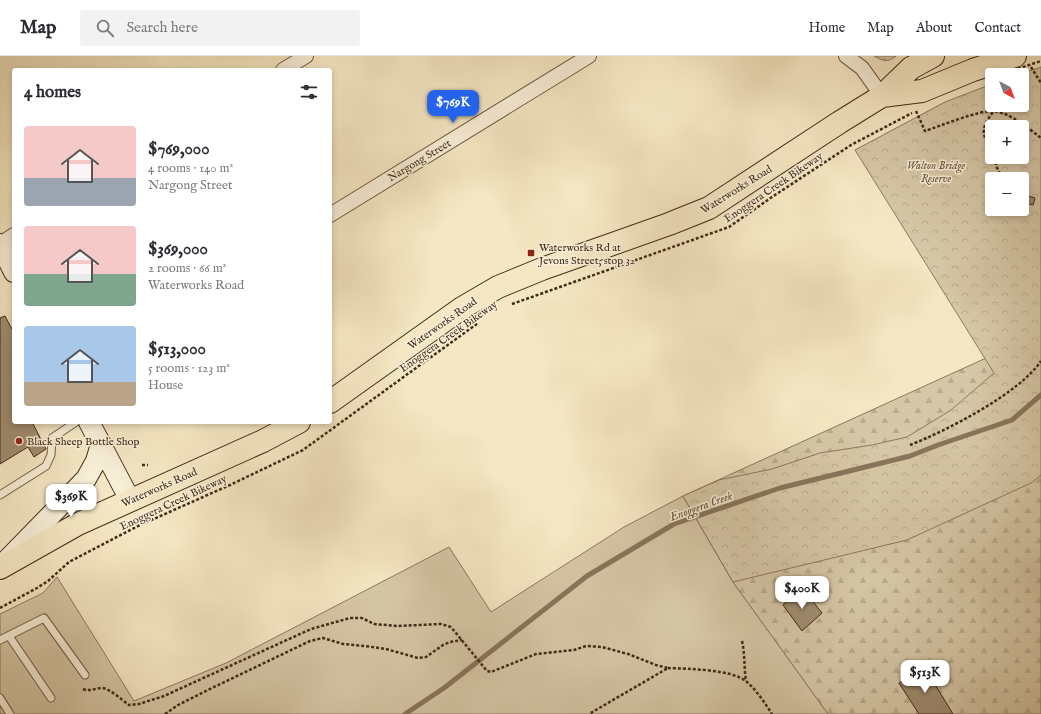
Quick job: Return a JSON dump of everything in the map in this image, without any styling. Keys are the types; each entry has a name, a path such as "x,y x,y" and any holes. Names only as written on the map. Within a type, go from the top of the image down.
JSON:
{"main road":[{"name":"Waterworks Road","path":"332,401 462,308 498,286 709,208 882,96 911,68 933,56"},
{"name":"Waterworks Road","path":"998,68 1021,59"},
{"name":"Waterworks Road","path":"882,96 922,91 985,72"},
{"path":"0,244 12,268"},
{"path":"90,424 130,500"},
{"name":"Waterworks Road","path":"0,568 68,529 263,441 295,424"},
{"path":"0,568 86,479 96,461 101,444"}],"street":[{"path":"286,68 306,56"},
{"name":"Nargong Street","path":"332,214 589,56"},
{"path":"846,56 862,68 882,96"},
{"path":"0,244 12,236"}],"lane":[{"path":"0,495 46,466 51,455 52,438 73,424"},
{"path":"0,640 44,618 85,676"},
{"path":"9,636 51,698"},
{"path":"0,698 10,714"}],"path":[{"path":"1021,59 1041,83"},
{"path":"1004,68 1041,61"},
{"name":"Enoggera Creek Bikeway","path":"512,304 729,228 772,197 851,145 916,111 925,131 966,117 988,112"},
{"path":"995,112 1015,120 1041,138"},
{"path":"985,124 983,130 985,139"},
{"name":"Enoggera Creek Bikeway","path":"0,608 37,588 48,581 69,562 88,552 157,517 230,485 303,450 482,320"},
{"path":"910,445 932,436 1013,389 1037,367 1041,361"},
{"path":"142,465 148,465"},
{"path":"83,689 87,691 101,688 109,690 129,705 139,704 164,696 311,629 350,618 362,618 374,624 398,626 441,624 450,627 487,671 491,672 536,654 574,650 586,646 602,647 628,654 668,668 728,673 739,677 746,682 772,714"},
{"path":"164,714 218,684 310,641 323,638 343,644 386,649 418,658 426,657 450,642 462,640"},
{"path":"742,641 746,682"},
{"path":"589,714 668,668"}],"green space":[{"path":"874,56 896,56 890,60 885,60"},
{"name":"Walton Bridge Reserve","path":"1041,67 1041,475 1031,483 907,540 733,582 683,496 719,480 772,469 820,453 872,445 907,437 951,410 994,373 855,150 945,102 985,87 985,112 1029,112 1029,71"},
{"path":"1041,333 1041,714 828,714 733,582 683,496"},
{"path":"683,496 733,582 828,714 0,714 0,614 43,593 57,577 134,701 226,663 449,547 491,612 624,527"}],"building":[{"path":"1029,196 1035,198 1033,205 1029,204"},
{"path":"5,316 12,329 12,424 33,424 46,449 34,457 28,447 0,464 0,318"},
{"path":"803,589 822,613 802,631 783,605"},
{"path":"925,668 953,714 919,714 899,683"}],"waterway":[{"name":"Enoggera Creek","path":"405,714 444,688 587,576 674,524 780,488 910,456 1012,420 1041,395"}],"place":[{"name":"Waterworks Rd at Jevons Street, stop 32","path":"531,253"},
{"name":"Black Sheep Bottle Shop","path":"19,441"}]}
